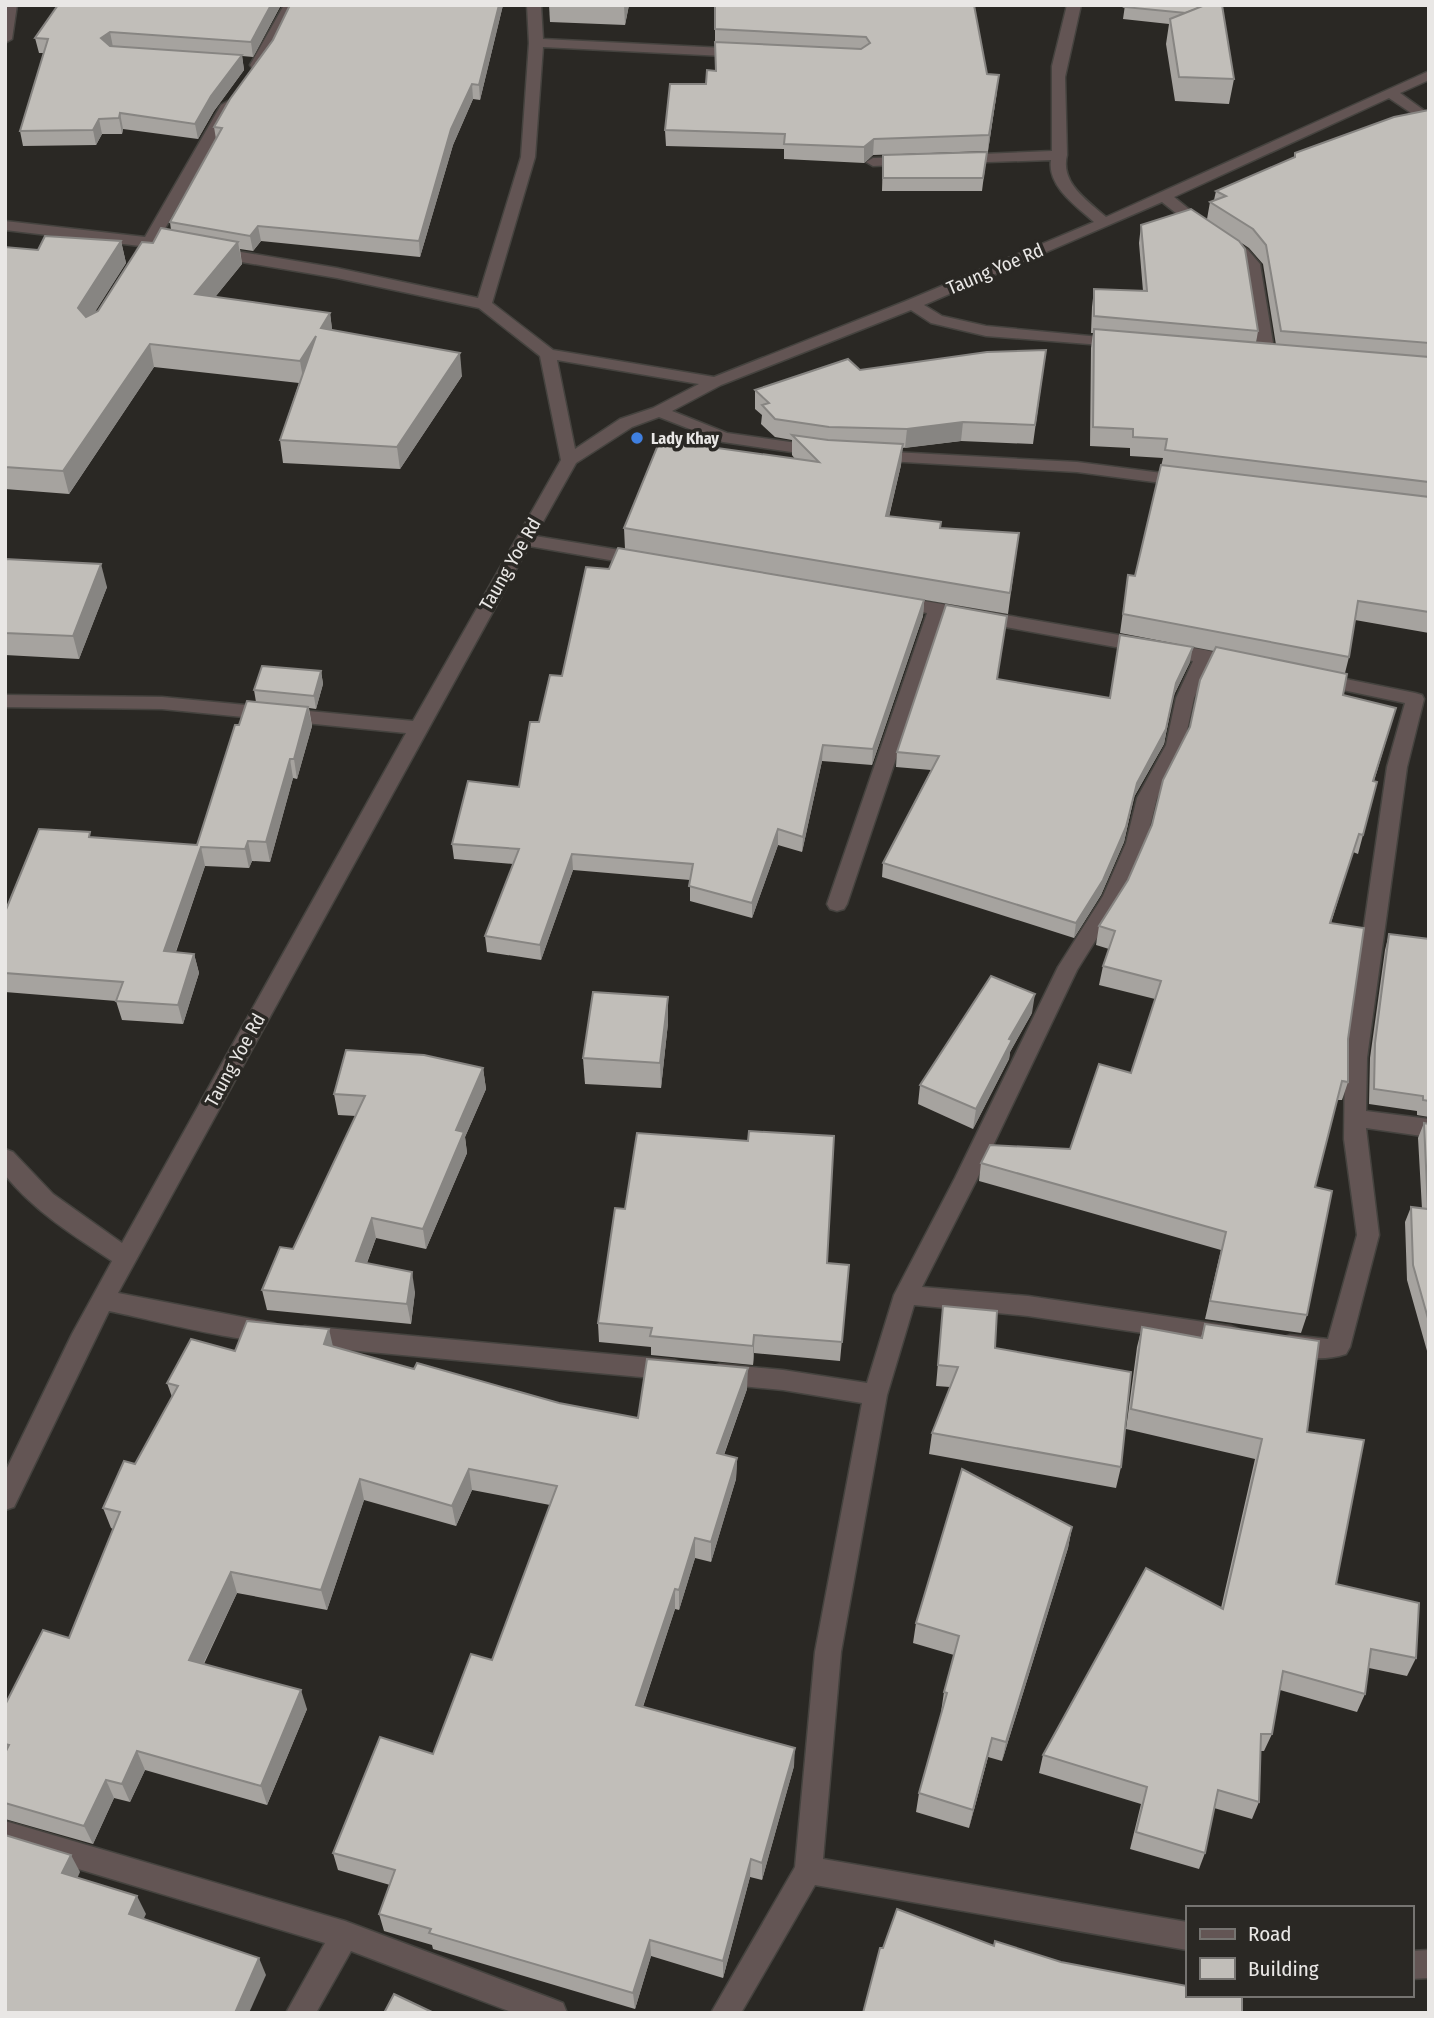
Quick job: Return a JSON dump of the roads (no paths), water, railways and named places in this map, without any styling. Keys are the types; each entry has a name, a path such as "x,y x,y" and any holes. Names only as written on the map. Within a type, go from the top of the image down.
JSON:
{"street":[{"path":"5,39 10,5"},
{"path":"251,67 291,5"},
{"path":"484,304 528,157 536,43 534,5"},
{"path":"1074,5 1063,44 1058,84 1060,155 1057,169 1068,191 1104,223"},
{"path":"536,43 763,54"},
{"name":"Taung Yoe Rd","path":"5,1499 80,1341 569,460 626,423 659,411 715,382 912,304 1104,223 1429,75"},
{"path":"136,264 223,112 237,93"},
{"path":"1391,93 1429,121"},
{"path":"873,162 1060,155"},
{"path":"1164,196 1206,230 1242,253 1252,264 1266,355"},
{"path":"5,225 151,241 337,273 484,304 548,354 715,382"},
{"path":"912,304 937,320 986,331 1133,345"},
{"path":"548,354 569,460"},
{"path":"659,411 723,437 849,454 1077,467 1197,482"},
{"path":"524,540 662,563"},
{"path":"883,600 1257,667"},
{"path":"837,904 937,609"},
{"path":"725,2013 808,1870 828,1652 875,1395 906,1295 966,1179 1068,967 1112,898 1136,843 1147,798 1175,745 1185,698 1205,656"},
{"path":"1274,1342 1326,1350 1338,1348 1368,1235 1355,1139 1356,1058 1397,767 1422,701 1297,675"},
{"path":"5,701 162,703 418,728"},
{"path":"1356,1118 1429,1128"},
{"path":"5,1158 20,1179 86,1231 126,1258"},
{"path":"906,1295 1028,1306 1248,1338"},
{"path":"104,1300 249,1330 783,1380 875,1395"},
{"path":"5,1834 345,1935 552,2013"},
{"path":"808,1870 1186,1936"},
{"path":"300,2013 345,1935"}],"place":[{"name":"Lady Khay","path":"637,438"}]}
